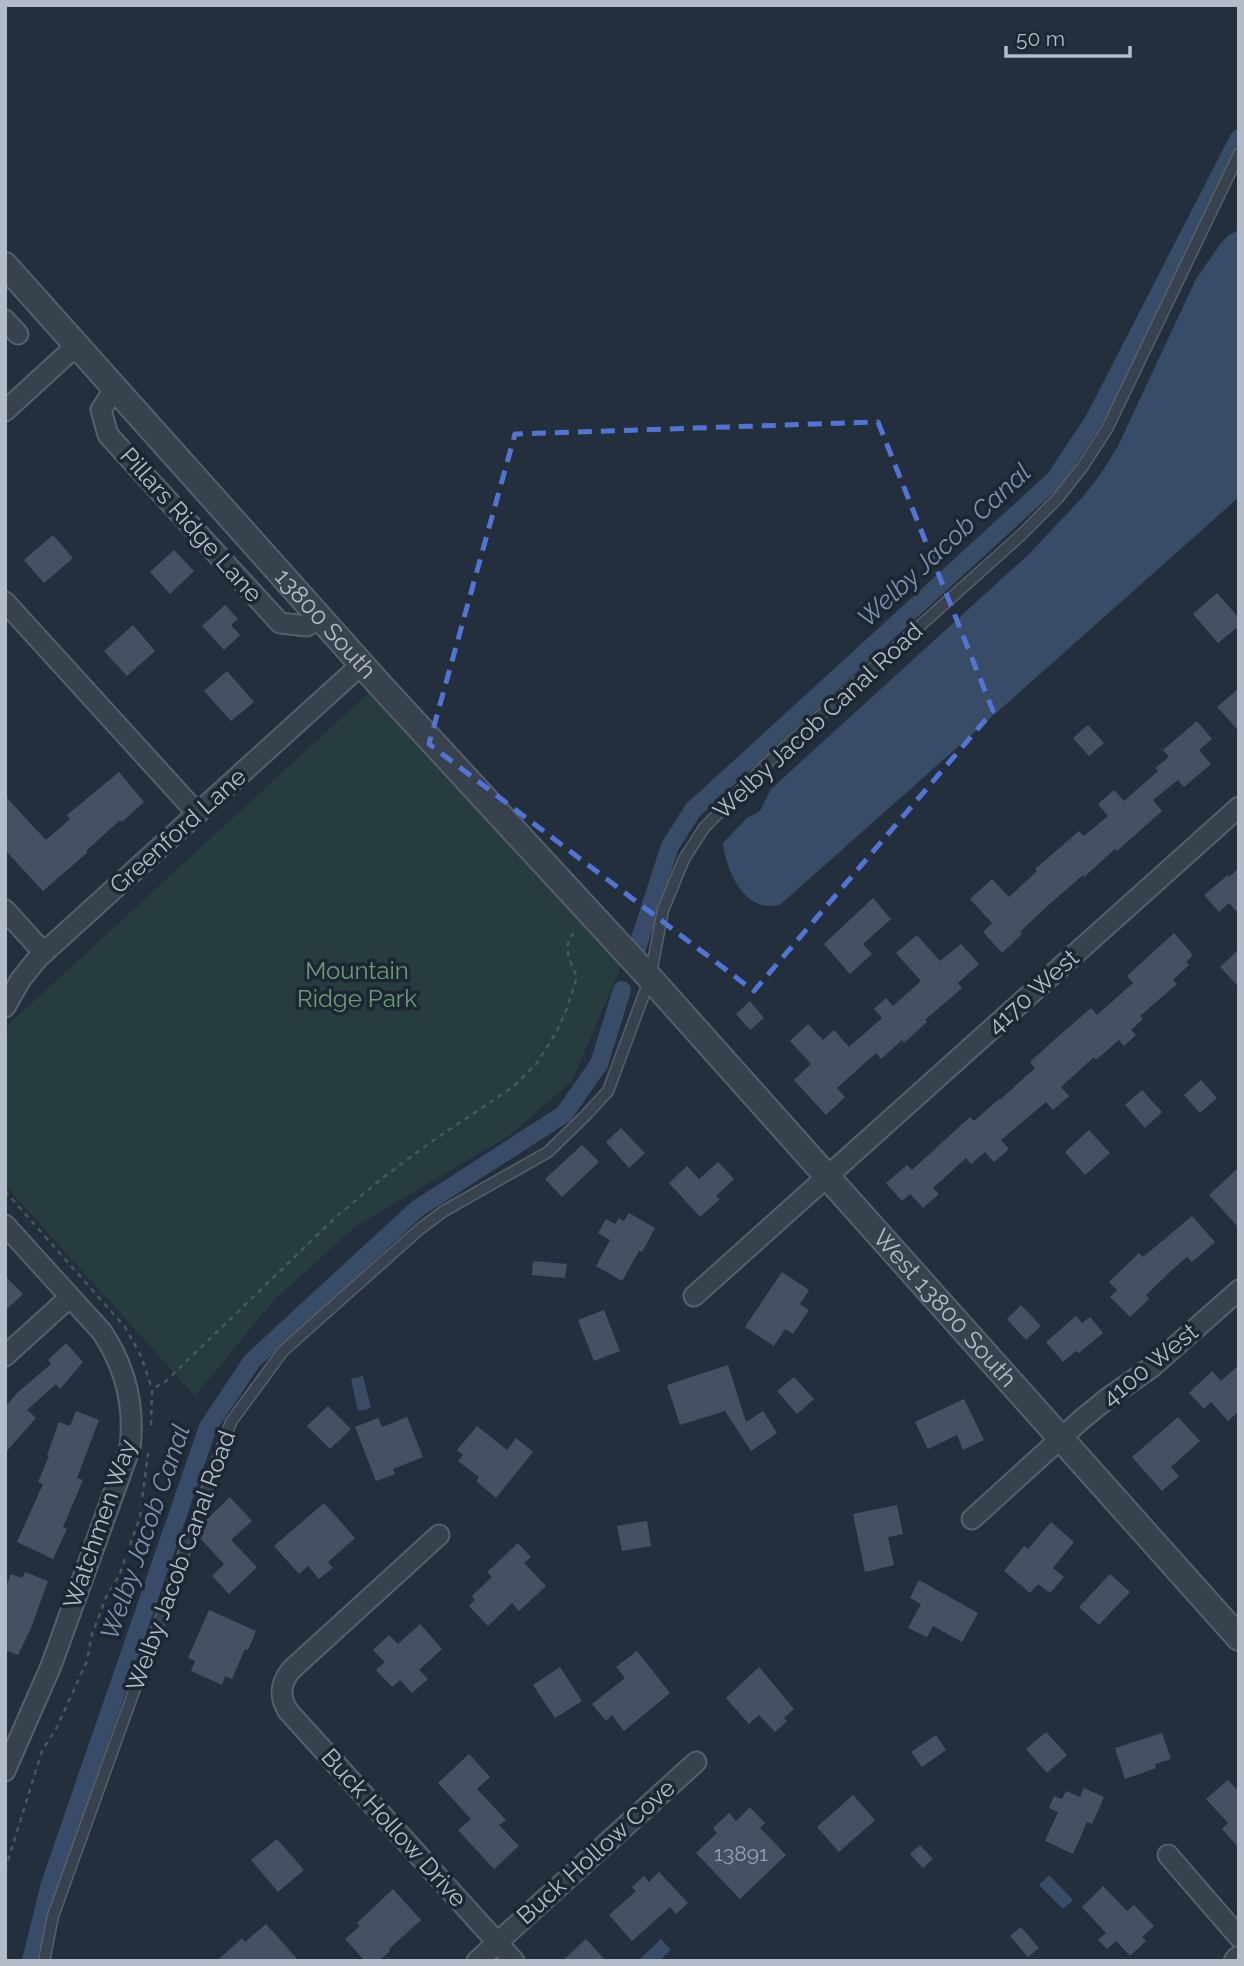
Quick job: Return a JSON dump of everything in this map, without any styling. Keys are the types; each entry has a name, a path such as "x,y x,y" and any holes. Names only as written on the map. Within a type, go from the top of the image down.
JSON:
{"street":[{"name":"13800 South","path":"5,265 362,664 650,978"},
{"path":"5,411 77,345"},
{"name":"Pillars Ridge Lane","path":"115,388 101,410 108,435 280,623 307,626 320,617"},
{"path":"5,601 197,813"},
{"name":"Greenford Lane","path":"5,1007 20,979 44,953 362,664"},
{"name":"4170 West","path":"694,1296 1239,807"},
{"path":"5,910 44,953"},
{"name":"West 13800 South","path":"650,978 1239,1638"},
{"name":"Watchmen Way","path":"5,1225 102,1332 124,1373 131,1403 131,1441 125,1461 51,1666 7,1761"},
{"name":"4100 West","path":"972,1519 1060,1439 1108,1398 1152,1367 1239,1290"},
{"path":"5,1356 70,1297"},
{"name":"Buck Hollow Drive","path":"439,1535 292,1670 286,1677 281,1693 288,1711 514,1961"},
{"name":"Buck Hollow Cove","path":"477,1961 696,1762"},
{"path":"1168,1855 1239,1937"}],"lane":[{"name":"Welby Jacob Canal Road","path":"44,1961 53,1916 232,1422 284,1351 421,1228 444,1211 548,1152 608,1091 650,978 663,910 684,859 704,828 764,766 1021,535 1058,498 1107,429 1239,154"}],"highlighted area":[{"path":"878,422 993,711 754,991 429,744 515,434"}],"green space":[{"name":"Mountain Ridge Park","path":"374,688 622,964 572,1081 510,1135 356,1226 274,1300 195,1396 5,1185 5,1072 8,1025"}],"water":[{"path":"1239,230 1239,497 781,904 769,906 748,897 733,878 723,843 747,818 760,811 771,789 1028,555 1082,498 1118,446 1196,279 1221,243"},
{"path":"363,1376 371,1408 358,1411 351,1379"},
{"path":"1049,1875 1073,1900 1063,1909 1039,1885"},
{"path":"661,1939 671,1950 659,1961 638,1961"}],"building":[{"path":"53,535 73,558 44,583 24,560"},
{"path":"174,550 194,571 170,594 150,572"},
{"path":"1217,593 1239,618 1239,626 1218,643 1193,614"},
{"path":"225,605 238,619 231,625 240,635 224,650 202,626"},
{"path":"133,625 155,651 127,676 104,651"},
{"path":"227,671 254,702 231,721 204,691"},
{"path":"1239,688 1239,731 1217,707"},
{"path":"1197,721 1212,739 1199,750 1211,764 1184,787 1178,780 1153,800 1162,811 1044,909 1002,953 983,932 992,923 970,899 992,879 1009,897 1037,871 1035,869 1079,831 1084,836 1108,816 1098,804 1114,790 1124,801 1158,771 1155,768 1169,757 1163,750"},
{"path":"1088,725 1104,743 1089,756 1073,738"},
{"path":"119,772 144,802 122,822 120,820 43,891 5,850 5,796 46,840 70,819 67,815"},
{"path":"1239,868 1239,914 1229,903 1219,912 1204,895"},
{"path":"873,898 891,919 863,944 872,954 850,974 824,944"},
{"path":"1174,933 1193,955 1186,962 1189,965 1173,980 1177,984 1140,1016 1143,1019 1131,1030 1136,1035 1124,1046 1119,1040 1096,1060 1094,1057 1061,1087 1069,1096 1053,1110 1046,1102 1001,1140 1009,1149 994,1162 985,1152 971,1164 966,1158 933,1188 939,1194 923,1208 910,1194 902,1201 886,1183 907,1165 912,1170 970,1117 974,1121 1000,1100 1035,1068 1030,1062 1053,1041 1091,1008 1097,1015 1133,983 1127,976"},
{"path":"917,935 940,961 961,944 979,964 958,983 962,988 925,1020 927,1022 904,1043 902,1040 881,1059 876,1053 837,1088 845,1097 826,1115 794,1080 811,1064 790,1041 808,1024 823,1040 834,1030 849,1047 882,1018 874,1009 886,998 893,1006 921,981 896,953"},
{"path":"1239,949 1239,987 1220,967"},
{"path":"750,1001 764,1018 750,1030 736,1014"},
{"path":"1201,1080 1217,1098 1200,1113 1184,1095"},
{"path":"1142,1090 1162,1112 1145,1128 1125,1105"},
{"path":"621,1128 645,1153 629,1168 606,1142"},
{"path":"1089,1130 1110,1153 1085,1175 1065,1152"},
{"path":"582,1145 599,1162 562,1197 545,1179"},
{"path":"718,1162 734,1179 716,1196 720,1199 700,1217 669,1183 687,1166 699,1179"},
{"path":"1239,1167 1239,1228 1209,1195"},
{"path":"629,1213 655,1228 622,1281 596,1266 610,1240 598,1233 606,1219 615,1224 619,1218 624,1221"},
{"path":"1192,1216 1215,1242 1192,1262 1187,1257 1172,1270 1146,1295 1149,1299 1130,1317 1110,1297 1117,1290 1109,1282 1139,1253 1143,1257"},
{"path":"533,1261 567,1264 565,1278 532,1275"},
{"path":"782,1272 809,1290 800,1304 809,1310 793,1334 785,1329 774,1346 745,1327"},
{"path":"5,1276 23,1294 5,1311"},
{"path":"1021,1305 1041,1326 1026,1340 1007,1319"},
{"path":"604,1310 620,1351 594,1361 578,1320"},
{"path":"1076,1316 1082,1323 1090,1317 1103,1333 1079,1353 1076,1351 1063,1362 1046,1342"},
{"path":"66,1343 83,1362 60,1389 56,1384 27,1410 36,1418 5,1453 5,1407 51,1364 48,1360"},
{"path":"728,1365 746,1422 763,1411 777,1433 751,1451 725,1411 680,1425 667,1385"},
{"path":"1239,1365 1239,1411 1228,1421 1211,1402 1204,1409 1189,1393 1212,1371 1221,1381"},
{"path":"794,1377 814,1399 797,1414 777,1391"},
{"path":"964,1399 984,1440 963,1450 957,1435 928,1449 915,1422"},
{"path":"328,1406 351,1429 330,1449 307,1426"},
{"path":"76,1411 99,1420 77,1478 83,1480 63,1527 67,1529 53,1559 17,1542 43,1484 38,1482 59,1422 70,1426"},
{"path":"407,1417 423,1457 393,1469 395,1474 376,1481 355,1427 378,1418 382,1427"},
{"path":"1178,1417 1200,1441 1171,1467 1179,1476 1162,1491 1132,1457"},
{"path":"477,1426 507,1450 516,1438 533,1452 496,1498 476,1481 479,1477 458,1461 463,1455 457,1450"},
{"path":"230,1497 252,1521 231,1540 257,1567 229,1594 212,1576 224,1564 198,1536 203,1523"},
{"path":"324,1503 355,1538 328,1562 333,1568 319,1579 308,1566 299,1574 274,1546"},
{"path":"897,1505 903,1534 888,1537 894,1565 865,1572 853,1514"},
{"path":"647,1521 651,1546 622,1551 617,1526"},
{"path":"1051,1522 1074,1542 1053,1568 1064,1577 1050,1593 1038,1584 1030,1593 1004,1571 1024,1546 1028,1549"},
{"path":"518,1543 531,1557 524,1563 546,1586 519,1611 512,1603 488,1626 469,1606 475,1600 472,1596 492,1577 487,1572"},
{"path":"25,1572 48,1581 18,1655 5,1650 5,1589 11,1574 22,1578"},
{"path":"1110,1574 1130,1592 1099,1625 1079,1607"},
{"path":"919,1580 978,1613 962,1642 933,1626 927,1637 908,1628 921,1604 910,1598"},
{"path":"209,1610 256,1631 232,1679 225,1676 222,1685 191,1671 195,1661 188,1658"},
{"path":"420,1624 442,1649 419,1670 428,1679 412,1693 400,1680 392,1687 376,1670 385,1662 373,1650 389,1635 398,1644"},
{"path":"637,1651 670,1693 624,1731 612,1715 606,1721 592,1704 625,1678 616,1667"},
{"path":"560,1667 582,1701 555,1718 533,1685"},
{"path":"759,1667 794,1709 784,1718 787,1721 775,1732 759,1715 749,1724 726,1698"},
{"path":"1046,1732 1067,1755 1047,1773 1026,1749"},
{"path":"1162,1733 1171,1759 1155,1764 1156,1768 1125,1779 1115,1748"},
{"path":"936,1735 946,1750 922,1767 911,1752"},
{"path":"469,1754 490,1777 477,1789 506,1820 499,1825 519,1846 494,1869 458,1830 471,1819 438,1783"},
{"path":"1228,1780 1239,1792 1239,1848 1222,1829 1228,1823 1206,1799"},
{"path":"1084,1788 1104,1797 1092,1824 1087,1822 1073,1854 1045,1841 1058,1812 1049,1808 1054,1796 1062,1799 1066,1791 1080,1797"},
{"path":"853,1795 875,1820 839,1852 817,1827"},
{"path":"750,1807 765,1823 760,1828 786,1855 740,1899 696,1853 717,1833 713,1828 729,1813 736,1821"},
{"path":"277,1839 304,1870 278,1892 251,1860"},
{"path":"920,1845 933,1859 923,1868 910,1854"},
{"path":"659,1872 688,1903 676,1914 670,1907 632,1941 609,1915 636,1891 632,1887 644,1876 649,1882"},
{"path":"1103,1886 1127,1911 1134,1905 1154,1926 1142,1937 1146,1941 1130,1956 1116,1941 1107,1949 1098,1940 1106,1933 1082,1907"},
{"path":"393,1889 421,1920 379,1961 365,1961 345,1939 360,1926 357,1923"},
{"path":"266,1924 299,1961 217,1961 242,1938 245,1942"},
{"path":"1021,1927 1039,1948 1028,1957 1010,1936"},
{"path":"586,1939 606,1961 562,1961"}],"waterway":[{"name":"Welby Jacob Canal","path":"637,948 670,846 693,810 1055,479 1094,420 1239,138"},
{"name":"Welby Jacob Canal","path":"31,1961 50,1884 208,1427 252,1361 417,1209 564,1114 599,1064 622,990"}]}
